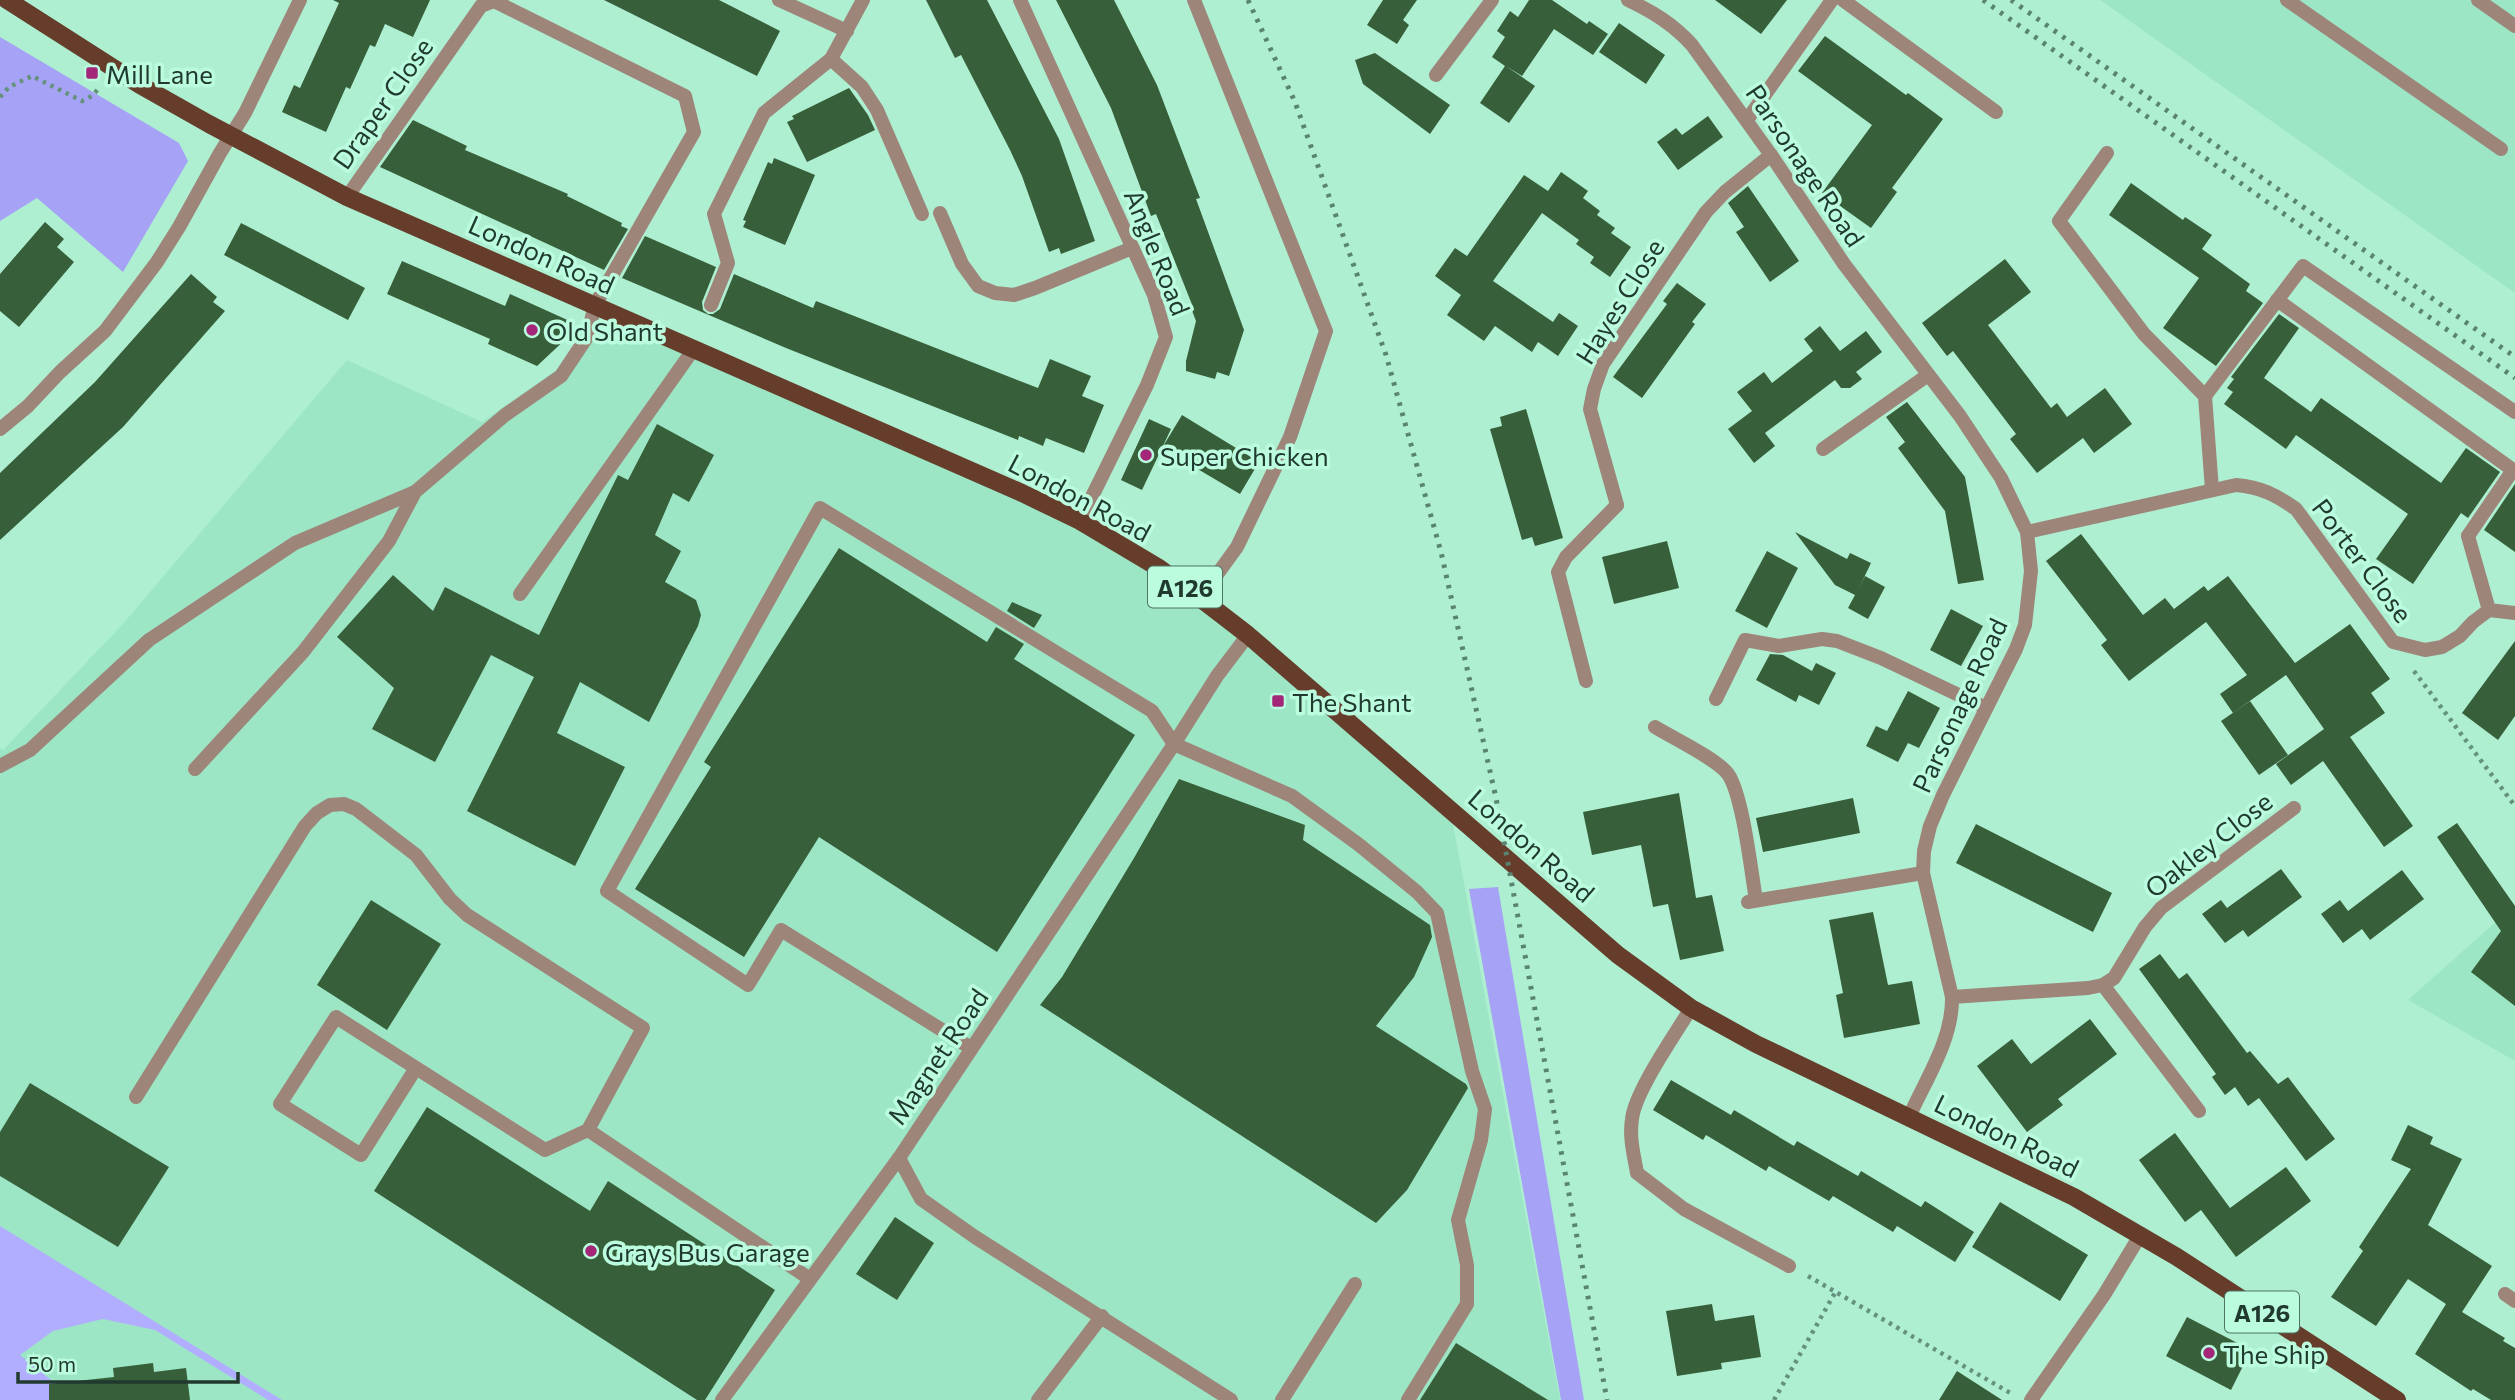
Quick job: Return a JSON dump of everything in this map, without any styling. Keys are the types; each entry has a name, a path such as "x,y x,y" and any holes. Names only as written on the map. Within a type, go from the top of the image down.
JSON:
{"main road":[{"name":"London Road","path":"7,0 140,85 347,197 1022,493 1080,521 1159,568 1248,635 1618,955 1691,1008 1756,1044 2074,1197 2141,1234 2397,1400"}],"street":[{"path":"0,429 28,406 104,331 157,262 232,136 300,0"},
{"path":"779,0 847,31"},
{"path":"711,305 728,263 714,214 758,124 764,113 831,59 863,0"},
{"name":"Angle Road","path":"1020,0 1154,295 1166,337 1147,385 1080,521"},
{"path":"1194,0 1326,331 1290,437 1237,547 1200,598"},
{"path":"1436,75 1492,0"},
{"name":"Parsonage Road","path":"1628,0 1656,13 1677,28 1692,45 1771,155 1844,264 1960,416 2001,478 2027,531 2031,571 2025,625 2016,649 1930,826 1924,851 1923,873 1952,998 1952,1018 1909,1117"},
{"path":"1746,121 1832,0"},
{"path":"1843,0 1996,112"},
{"path":"2287,0 2303,5 2501,149"},
{"path":"2478,0 2515,26"},
{"name":"Draper Close","path":"347,197 481,6 494,1 685,96 694,132 595,305 587,337 561,376 505,415 415,492"},
{"path":"831,59 862,88 877,110 922,214"},
{"path":"2107,153 2059,221 2144,334 2204,396 2212,490"},
{"name":"Hayes Close","path":"1586,681 1558,572 1566,557 1617,505 1590,409 1594,389 1603,364 1706,212 1725,192 1771,155"},
{"path":"940,213 962,264 978,286 995,293 1014,295 1132,248"},
{"path":"2204,396 2303,266 2515,412"},
{"path":"2277,300 2513,470 2469,536 2489,610 2515,613"},
{"path":"520,594 693,350"},
{"path":"1822,449 1928,375"},
{"name":"Porter Close","path":"2027,531 2236,485 2256,486 2275,494 2296,509 2393,642 2425,650 2442,647 2460,636 2489,610"},
{"path":"0,766 30,750 149,640 295,543 415,492"},
{"path":"195,769 303,652 389,541 415,492"},
{"path":"971,1048 781,930 748,985 607,891 820,508 1152,711 1174,744 1292,796 1368,852 1417,892 1437,913 1472,1071 1485,1109 1481,1140 1458,1220 1467,1265 1467,1304 1408,1400"},
{"name":"Magnet Road","path":"1231,1400 975,1237 921,1199 899,1158 1217,676 1248,635"},
{"path":"1716,699 1745,640 1779,646 1822,639 1837,641 1881,658 1986,708"},
{"path":"1656,727 1718,765 1728,775 1738,799 1752,901 1923,873"},
{"path":"136,1097 305,826 323,808 330,805 344,804 356,809 416,855 450,899 467,915 643,1028 588,1130 545,1150 336,1017 280,1104 361,1154 416,1068"},
{"name":"Oakley Close","path":"2103,985 2114,978 2145,927 2161,908 2294,808"},
{"path":"1952,998 2103,985 2199,1111"},
{"path":"1691,1008 1637,1098 1632,1118 1631,1143 1637,1173 1684,1209 1789,1266"},
{"path":"588,1130 810,1279"},
{"path":"722,1400 899,1158"},
{"path":"2031,1400 2104,1295 2141,1234"},
{"path":"1282,1400 1355,1284"},
{"path":"1038,1400 1102,1316"}],"path":[{"path":"0,97 9,87 32,76 82,101 92,96 115,70"},
{"path":"2393,642 2515,806"},
{"path":"1789,1266 2022,1400"},
{"path":"1774,1400 1836,1291"}],"shaded area":[{"path":"2100,0 2515,0 2515,293"},
{"path":"0,37 179,143 188,161 123,272 37,198 0,221"},
{"path":"632,322 1022,493 1159,568 1450,808 1560,1400 0,1400 0,748 3,750 122,625 347,360 482,422 572,359 586,333"},
{"path":"1498,887 1584,1400 1561,1400 1469,889"},
{"path":"2515,905 2515,1061 2408,1000"},
{"path":"0,1226 282,1400 268,1400 155,1330 103,1319 53,1331 20,1355 71,1396 68,1400 0,1400"}],"building":[{"path":"333,0 430,0 413,37 385,24 375,47 370,45 350,89 346,87 326,132 282,112 294,85 300,88 339,3"},
{"path":"604,0 719,0 780,31 757,76"},
{"path":"926,0 987,0 1059,139 1095,241 1061,254 1059,248 1049,252 1010,150 961,55 955,58"},
{"path":"1056,0 1114,0 1157,85 1200,198 1196,199 1244,330 1229,376 1217,372 1215,379 1186,371 1196,321 1191,308 1193,307 1156,214 1151,216 1111,108"},
{"path":"1383,0 1417,0 1403,20 1409,25 1397,44 1367,25"},
{"path":"1529,0 1552,0 1587,24 1589,21 1608,34 1593,55 1554,29 1522,76 1506,66 1535,86 1509,123 1480,103 1505,66 1492,57 1505,37 1497,31 1510,11 1518,17"},
{"path":"1715,0 1787,0 1761,34"},
{"path":"1619,23 1665,55 1646,84 1599,52"},
{"path":"1825,36 1943,119 1892,188 1897,192 1871,228 1822,193 1872,125 1798,71"},
{"path":"1375,53 1450,105 1430,134 1363,84 1355,60"},
{"path":"849,88 875,130 807,162 787,122 794,119 792,116"},
{"path":"1708,116 1723,137 1678,170 1657,142 1676,128 1682,135"},
{"path":"413,120 467,146 465,150 568,194 567,196 622,223 621,226 628,229 604,270 380,167"},
{"path":"774,158 815,175 785,245 743,227 746,221 743,220 768,162 772,164"},
{"path":"1561,172 1588,191 1583,198 1600,211 1597,215 1615,228 1611,233 1631,247 1610,277 1590,263 1594,257 1576,244 1579,240 1542,213 1493,281 1553,322 1559,313 1578,326 1558,356 1538,342 1532,352 1495,326 1484,341 1447,315 1461,295 1435,276 1455,248 1467,256 1524,175 1548,191"},
{"path":"2131,183 2183,220 2185,217 2212,235 2202,249 2250,284 2246,291 2263,303 2216,366 2163,328 2199,278 2109,215"},
{"path":"1748,186 1799,261 1770,282 1736,232 1744,227 1728,203"},
{"path":"45,222 64,239 57,247 74,262 19,327 0,311 0,274"},
{"path":"241,223 365,288 348,320 224,255"},
{"path":"645,236 716,267 702,302 703,310 708,314 720,309 734,274 813,308 816,301 1038,388 1050,359 1091,376 1082,396 1104,405 1084,453 1046,438 1043,446 1019,436 1018,440 786,348 622,278"},
{"path":"2005,259 2031,292 1988,325 2051,408 2057,403 2067,417 2105,388 2132,424 2094,453 2083,438 2037,473 2010,439 2016,434 1953,351 1947,356 1922,323"},
{"path":"402,261 505,306 510,294 574,323 568,337 537,366 488,344 490,339 387,294"},
{"path":"191,274 217,297 213,302 225,311 123,427 0,540 0,473 95,382"},
{"path":"1677,283 1706,304 1692,322 1695,324 1642,398 1613,377 1667,304 1663,301"},
{"path":"2279,314 2299,328 2264,378 2311,412 2321,398 2441,483 2466,448 2500,472 2468,518 2461,513 2413,584 2376,559 2408,514 2296,435 2286,449 2224,404 2233,392 2227,388 2234,379 2231,377"},
{"path":"1820,326 1840,351 1866,331 1882,352 1856,372 1862,379 1850,388 1841,388 1835,380 1765,433 1775,446 1754,463 1728,429 1752,411 1737,392 1764,372 1772,383 1813,351 1804,339"},
{"path":"1907,402 1965,477 1984,580 1958,584 1945,511 1898,448 1905,442 1886,417"},
{"path":"1526,409 1563,538 1535,546 1532,537 1522,540 1490,429 1502,426 1500,417"},
{"path":"1182,415 1259,462 1240,494 1162,448"},
{"name":"Super Chicken","path":"1149,419 1171,429 1142,490 1121,480"},
{"path":"657,424 714,455 689,502 673,493 655,535 681,551 665,582 696,600 701,615 698,626 649,722 580,682 557,733 625,767 575,866 467,811 534,677 491,655 435,762 372,729 394,688 337,637 393,575 433,611 445,587 539,635 618,475 628,480"},
{"path":"2515,484 2515,552 2484,530"},
{"path":"1795,532 1847,559 1850,553 1871,563 1858,590 1865,576 1885,587 1868,619 1848,608 1855,595 1835,585"},
{"path":"2081,534 2143,615 2165,598 2174,609 2204,586 2208,591 2228,576 2295,663 2350,624 2390,679 2371,693 2385,713 2350,737 2413,826 2384,847 2323,761 2291,785 2276,764 2324,729 2286,675 2233,713 2220,694 2247,675 2206,622 2129,681 2101,645 2107,640 2046,561"},
{"path":"1667,541 1679,588 1614,604 1602,557"},
{"path":"839,548 987,642 996,627 1024,644 1014,659 1135,735 997,952 819,837 744,957 635,889 711,767 704,762"},
{"path":"1767,551 1798,568 1767,628 1735,611"},
{"path":"1012,602 1042,615 1034,628 1007,611"},
{"path":"1951,609 1983,626 1961,666 1930,650"},
{"path":"2515,641 2515,716 2498,740 2462,713"},
{"path":"1770,654 1783,655 1812,671 1816,663 1836,673 1819,705 1799,695 1796,702 1756,680"},
{"path":"1908,691 1940,708 1919,748 1908,743 1898,762 1866,746 1876,726 1887,731"},
{"path":"2250,701 2288,755 2259,775 2221,721"},
{"path":"1179,779 1305,825 1303,840 1430,925 1432,937 1414,977 1376,1026 1466,1084 1468,1088 1407,1190 1376,1223 1040,1005 1062,977"},
{"path":"1679,793 1696,898 1712,895 1724,951 1680,960 1668,904 1653,907 1641,845 1592,855 1583,812"},
{"path":"1853,798 1860,833 1763,852 1756,818"},
{"path":"2457,823 2515,906 2515,1006 2471,972 2501,931 2437,837"},
{"path":"1976,824 2112,893 2093,932 1956,863"},
{"path":"2281,869 2302,897 2248,937 2243,930 2225,943 2202,914 2221,900 2227,908"},
{"path":"2402,870 2424,899 2370,940 2362,929 2343,943 2321,914 2340,900 2348,911"},
{"path":"371,900 441,944 387,1030 317,985"},
{"path":"1873,912 1888,985 1912,981 1920,1024 1844,1038 1836,995 1843,993 1829,920"},
{"path":"2160,954 2179,979 2187,973 2247,1053 2250,1051 2278,1084 2288,1077 2335,1139 2306,1161 2259,1098 2248,1106 2235,1087 2225,1095 2212,1077 2216,1074 2139,969"},
{"path":"2090,1019 2117,1054 2058,1099 2063,1105 2027,1132 1977,1066 2012,1039 2031,1064"},
{"path":"1671,1080 1731,1115 1734,1110 1794,1146 1797,1141 1858,1176 1861,1171 1921,1207 1925,1201 1974,1232 1955,1262 1897,1226 1893,1232 1833,1196 1829,1201 1769,1166 1766,1171 1706,1135 1703,1140 1653,1110"},
{"path":"30,1083 169,1167 118,1247 0,1176 0,1132"},
{"name":"Grays Bus Garage","path":"427,1107 590,1211 608,1181 775,1290 705,1400 697,1400 374,1191"},
{"path":"2408,1125 2433,1137 2430,1144 2462,1159 2428,1225 2492,1266 2462,1312 2505,1338 2503,1341 2515,1348 2515,1400 2491,1400 2473,1389 2471,1391 2415,1354 2446,1304 2408,1279 2376,1326 2331,1297 2363,1251 2359,1247 2411,1169 2391,1160"},
{"path":"2175,1133 2230,1208 2286,1167 2311,1201 2236,1257 2201,1210 2185,1222 2139,1160"},
{"path":"2000,1202 2088,1255 2060,1301 1972,1247"},
{"path":"895,1217 934,1243 897,1300 856,1274"},
{"path":"1712,1304 1715,1321 1754,1315 1761,1357 1721,1363 1722,1369 1677,1376 1666,1311"},
{"name":"The Ship","path":"2187,1317 2251,1350 2231,1390 2166,1356"},
{"path":"1456,1343 1548,1400 1420,1400"},
{"path":"153,1363 154,1372 186,1368 190,1400 49,1400 49,1384 114,1377 113,1368"},
{"path":"1957,1371 2002,1400 1939,1400"}],"railway":[{"path":"1248,0 1295,102 1386,355 1441,552 1496,798 1607,1400"},
{"path":"1983,0 2515,378"},
{"path":"2011,0 2515,357"}],"place":[{"name":"Mill Lane","path":"92,73"},
{"name":"Old Shant","path":"532,330"},
{"name":"Super Chicken","path":"1146,455"},
{"name":"The Shant","path":"1278,701"},
{"name":"Grays Bus Garage","path":"591,1251"},
{"name":"The Ship","path":"2209,1353"}]}
